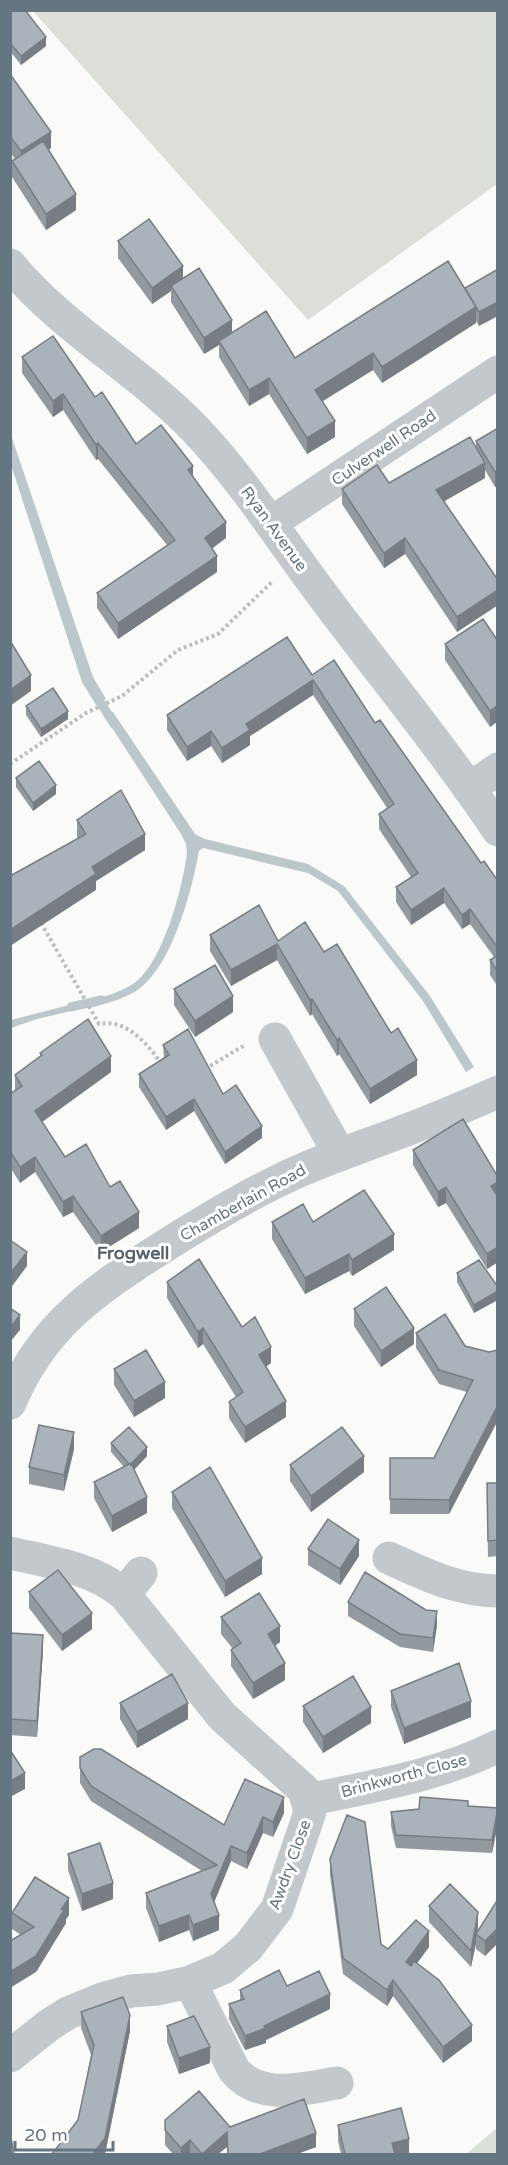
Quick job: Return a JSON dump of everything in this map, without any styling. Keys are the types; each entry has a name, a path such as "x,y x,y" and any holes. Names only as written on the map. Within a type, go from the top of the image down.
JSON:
{"street":[{"name":"Ryan Avenue","path":"10,265 48,304 134,374 192,426 235,474 296,560 498,830"},
{"name":"Culverwell Road","path":"271,524 498,372"},
{"path":"469,789 498,769"},
{"path":"275,1039 284,1077 340,1155"},
{"name":"Chamberlain Road","path":"10,1403 35,1354 60,1325 92,1295 133,1266 201,1224 278,1181 498,1092"},
{"name":"Awdry Close","path":"10,1553 94,1576 115,1586 133,1584 222,1716 304,1790 310,1812 277,1908 248,1947 232,1961 223,1968 190,1982 158,1989 131,1990 76,2009 48,2025 10,2056"},
{"path":"412,1559 450,1585 498,1591"},
{"name":"Brinkworth Close","path":"308,1800 400,1780 451,1766 498,1746"},
{"path":"190,1982 234,2070 242,2080 263,2089 273,2090 337,2083"}],"path":[{"path":"10,764 86,713 122,696 178,650 218,634 296,560"},
{"path":"40,922 99,1024 113,1023 129,1030 150,1048 166,1070"},
{"path":"197,1074 256,1038 275,1039"}],"shaded area":[{"path":"33,11 497,11 497,184 308,320"},
{"path":"10,432 93,677 106,699 96,705 82,682 11,465"},
{"path":"113,712 195,834 205,839 308,864 344,886 430,996 474,1067 466,1072 423,1001 338,891 308,873 203,848 199,851 178,927 160,965 149,980 136,991 121,999 93,1007 90,1000 112,994 133,984 154,960 170,924 187,852 181,834 105,717"},
{"path":"81,1002 84,1008 37,1019 11,1028 11,1020"},
{"path":"497,2128 497,2154 466,2154"}],"building":[{"path":"10,10 25,10 46,37 21,56 10,43"},
{"path":"10,74 51,132 21,151 10,136"},
{"path":"43,141 76,194 46,214 12,161"},
{"path":"149,219 183,266 152,288 118,241"},
{"path":"448,261 476,307 382,367 373,353 315,390 335,421 307,438 269,378 249,390 219,341 266,311 295,358"},
{"path":"199,268 232,320 204,338 171,286"},
{"path":"498,269 498,302 479,312 465,288"},
{"path":"53,336 95,397 102,392 136,444 161,425 193,466 188,470 226,522 205,538 217,556 118,623 97,593 175,540 98,443 96,445 63,394 53,401 22,357"},
{"path":"498,428 498,470 495,472 476,441"},
{"path":"470,437 485,463 436,490 498,580 498,590 457,617 405,538 384,553 342,489 377,465 389,483"},
{"path":"483,619 498,641 498,705 490,711 445,644"},
{"path":"287,637 312,675 334,660 375,723 380,720 481,863 484,861 498,881 498,948 470,909 462,915 444,888 411,910 396,887 418,873 379,814 394,804 313,680 246,724 250,730 222,748 211,731 187,747 167,715"},
{"path":"12,644 31,675 10,690 10,645"},
{"path":"53,688 68,711 41,729 26,706"},
{"path":"39,761 56,785 33,803 16,778"},
{"path":"121,790 145,834 92,867 96,874 10,930 10,876 86,834 77,820"},
{"path":"259,905 278,941 305,922 324,952 337,944 391,1033 398,1028 417,1060 370,1089 339,1038 337,1040 312,999 310,1000 277,944 231,970 210,935"},
{"path":"498,955 498,972 490,960"},
{"path":"215,965 233,996 195,1021 174,989"},
{"path":"88,1019 111,1056 35,1111 65,1157 86,1144 110,1187 120,1181 139,1212 101,1236 73,1196 63,1202 35,1157 20,1167 10,1151 10,1094 22,1086 15,1075 42,1055 40,1053"},
{"path":"188,1029 223,1094 236,1085 262,1126 225,1152 194,1099 166,1117 139,1074 169,1055 163,1045"},
{"path":"463,1119 498,1177 498,1182 491,1186 498,1197 498,1247 487,1254 446,1187 438,1192 413,1150"},
{"path":"364,1190 394,1234 352,1260 349,1254 305,1278 272,1222 303,1204 313,1222"},
{"path":"10,1240 27,1252 10,1274"},
{"path":"199,1259 242,1327 255,1317 271,1347 259,1355 286,1401 245,1427 229,1402 243,1392 203,1328 198,1332 167,1282"},
{"path":"479,1260 498,1287 498,1291 474,1305 457,1273"},
{"path":"386,1287 414,1328 381,1351 354,1309"},
{"path":"10,1308 20,1315 10,1328"},
{"path":"445,1314 465,1346 489,1352 498,1350 498,1405 449,1500 390,1499 390,1458 434,1458 473,1380 439,1370 416,1333"},
{"path":"146,1350 165,1382 134,1401 114,1369"},
{"path":"39,1425 74,1432 64,1475 29,1467"},
{"path":"129,1427 147,1447 131,1464 111,1443"},
{"path":"342,1427 364,1456 311,1496 290,1465"},
{"path":"131,1463 147,1497 112,1516 94,1482"},
{"path":"210,1467 262,1558 225,1581 172,1492"},
{"path":"487,1483 498,1483 498,1540 488,1541"},
{"path":"328,1519 359,1540 340,1569 308,1549"},
{"path":"58,1570 92,1613 62,1635 29,1592"},
{"path":"365,1572 426,1610 437,1611 433,1638 400,1634 348,1602"},
{"path":"259,1593 280,1626 268,1634 285,1663 253,1683 231,1650 241,1643 221,1617"},
{"path":"10,1633 43,1635 37,1721 10,1719"},
{"path":"459,1663 471,1701 404,1728 391,1691"},
{"path":"172,1674 188,1703 137,1732 120,1703"},
{"path":"353,1676 371,1707 323,1737 303,1706"},
{"path":"94,1749 101,1749 224,1825 245,1779 284,1797 273,1822 263,1817 247,1853 231,1846 211,1894 219,1915 193,1925 189,1915 159,1926 146,1893 217,1865 91,1786 80,1768 80,1757"},
{"path":"10,1750 25,1773 10,1781"},
{"path":"420,1797 468,1801 468,1806 498,1808 492,1840 396,1835 391,1812 419,1809"},
{"path":"347,1815 365,1822 381,1944 388,1949 416,1920 429,1931 406,1962 411,1966 414,1961 439,1980 472,2025 443,2047 393,1980 387,1990 343,1958 330,1859"},
{"path":"100,1843 113,1883 82,1894 68,1854"},
{"path":"35,1877 69,1898 61,1910 66,1907 36,1956 10,1972 10,1941 34,1927 12,1913"},
{"path":"450,1884 478,1912 471,1951 429,1906"},
{"path":"498,1899 498,1928 485,1941 476,1934"},
{"path":"279,1970 287,1986 319,1971 330,1994 264,2026 266,2028 245,2036 229,2004 244,1999 240,1990"},
{"path":"123,1997 130,2015 105,2138 93,2154 52,2154 78,2120 94,2045 81,2012"},
{"path":"194,2016 210,2047 179,2058 167,2026"},
{"path":"199,2091 230,2127 304,2099 316,2133 260,2154 228,2154 227,2132 202,2154 190,2140 181,2148 165,2130 165,2120"},
{"path":"401,2108 409,2139 392,2143 395,2154 345,2154 338,2125"},
{"path":"10,2132 14,2154 10,2154"}],"waterway":[{"path":"94,692 114,724"},
{"path":"71,1007 101,1000"}],"district":[{"name":"Frogwell","path":"133,1253"}]}
